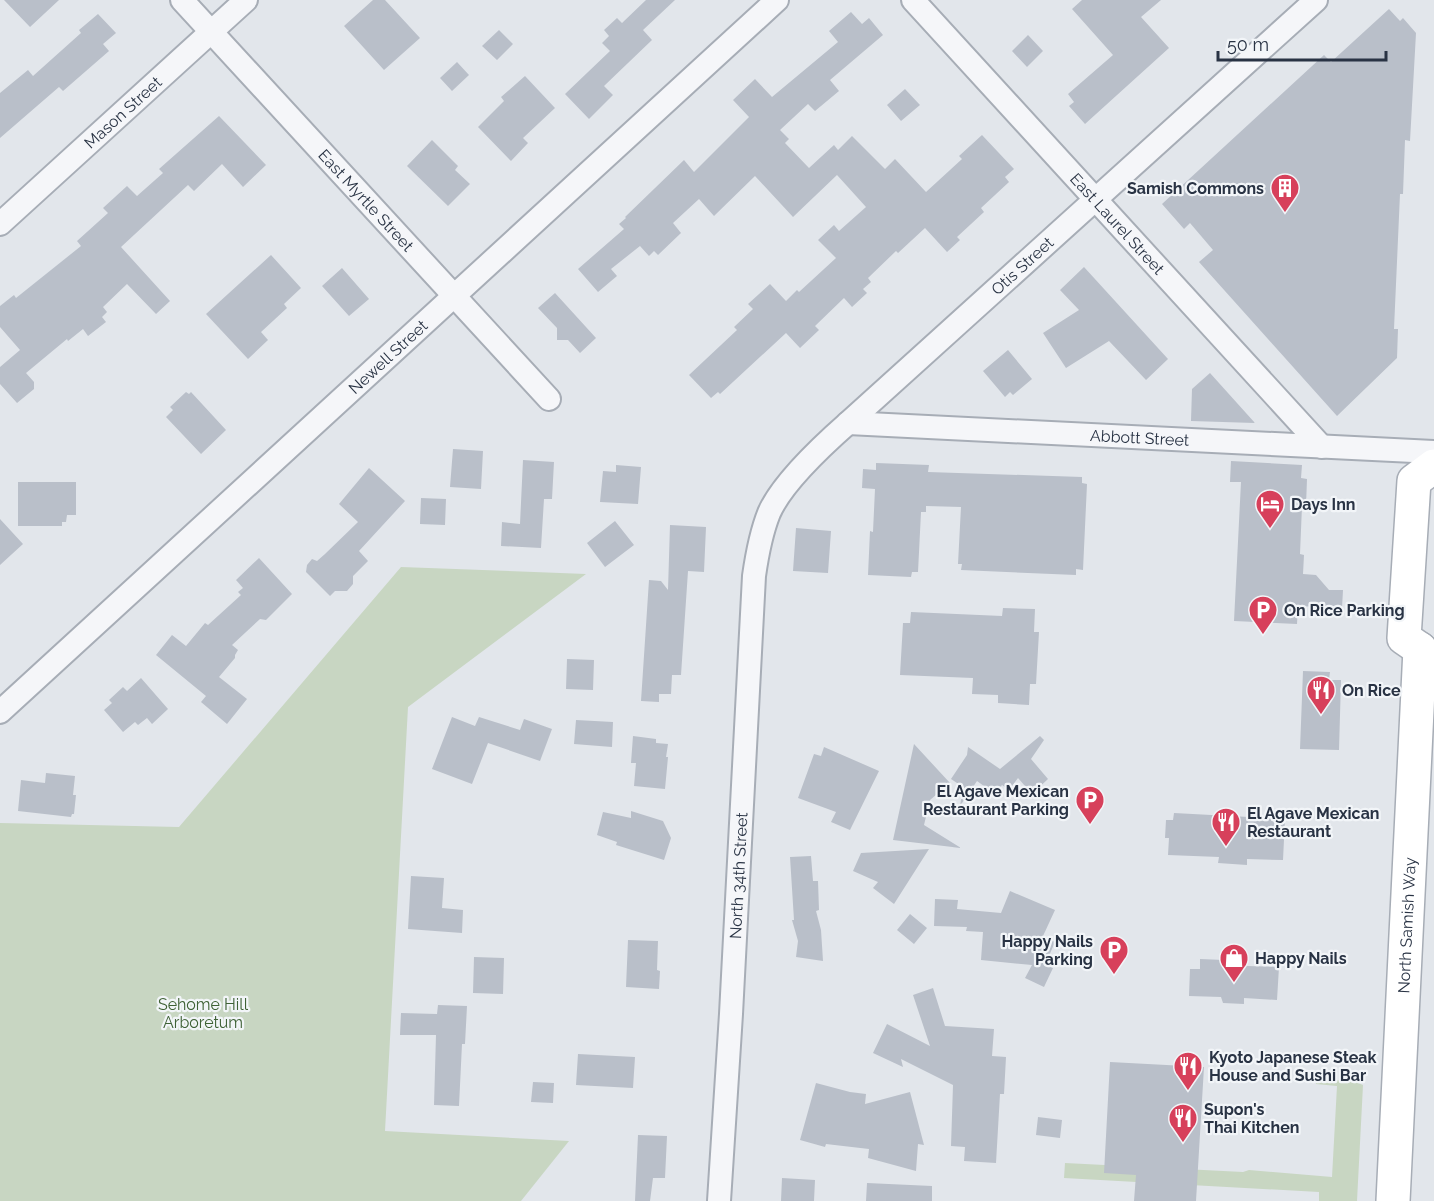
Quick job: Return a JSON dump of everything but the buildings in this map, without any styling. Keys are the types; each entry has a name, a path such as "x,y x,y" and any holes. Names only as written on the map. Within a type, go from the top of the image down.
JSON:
{"main road":[{"name":"North Samish Way","path":"1393,1201 1427,646 1404,638 1414,481 1434,466 1434,460"}],"street":[{"name":"East Myrtle Street","path":"182,0 549,399"},
{"name":"Mason Street","path":"0,224 246,0"},
{"name":"Newell Street","path":"0,712 777,0"},
{"name":"East Laurel Street","path":"913,0 1322,447"},
{"name":"Otis Street","path":"757,552 769,512 791,480 848,423 1316,0"},
{"name":"Abbott Street","path":"848,423 1434,452"},
{"name":"North 34th Street","path":"719,1201 757,552"}],"green space":[{"name":"Sehome Hill Arboretum","path":"401,567 586,574 408,707 385,1131 569,1141 521,1201 0,1201 0,823 179,827"},
{"path":"1316,1080 1353,1081 1363,1085 1357,1201 1319,1201 1319,1192 1064,1178 1065,1163 1243,1172 1249,1170 1332,1177 1337,1086 1316,1084"}],"place":[{"name":"Samish Commons","path":"1285,214"},
{"name":"Days Inn","path":"1270,530"},
{"name":"On Rice Parking","path":"1263,636"},
{"name":"On Rice","path":"1321,716"},
{"name":"El Agave Mexican Restaurant Parking","path":"1090,826"},
{"name":"El Agave Mexican Restaurant","path":"1226,848"},
{"name":"Happy Nails Parking","path":"1114,976"},
{"name":"Happy Nails","path":"1234,984"},
{"name":"Kyoto Japanese Steak House and Sushi Bar","path":"1188,1092"},
{"name":"Supon's Thai Kitchen","path":"1183,1144"}]}
